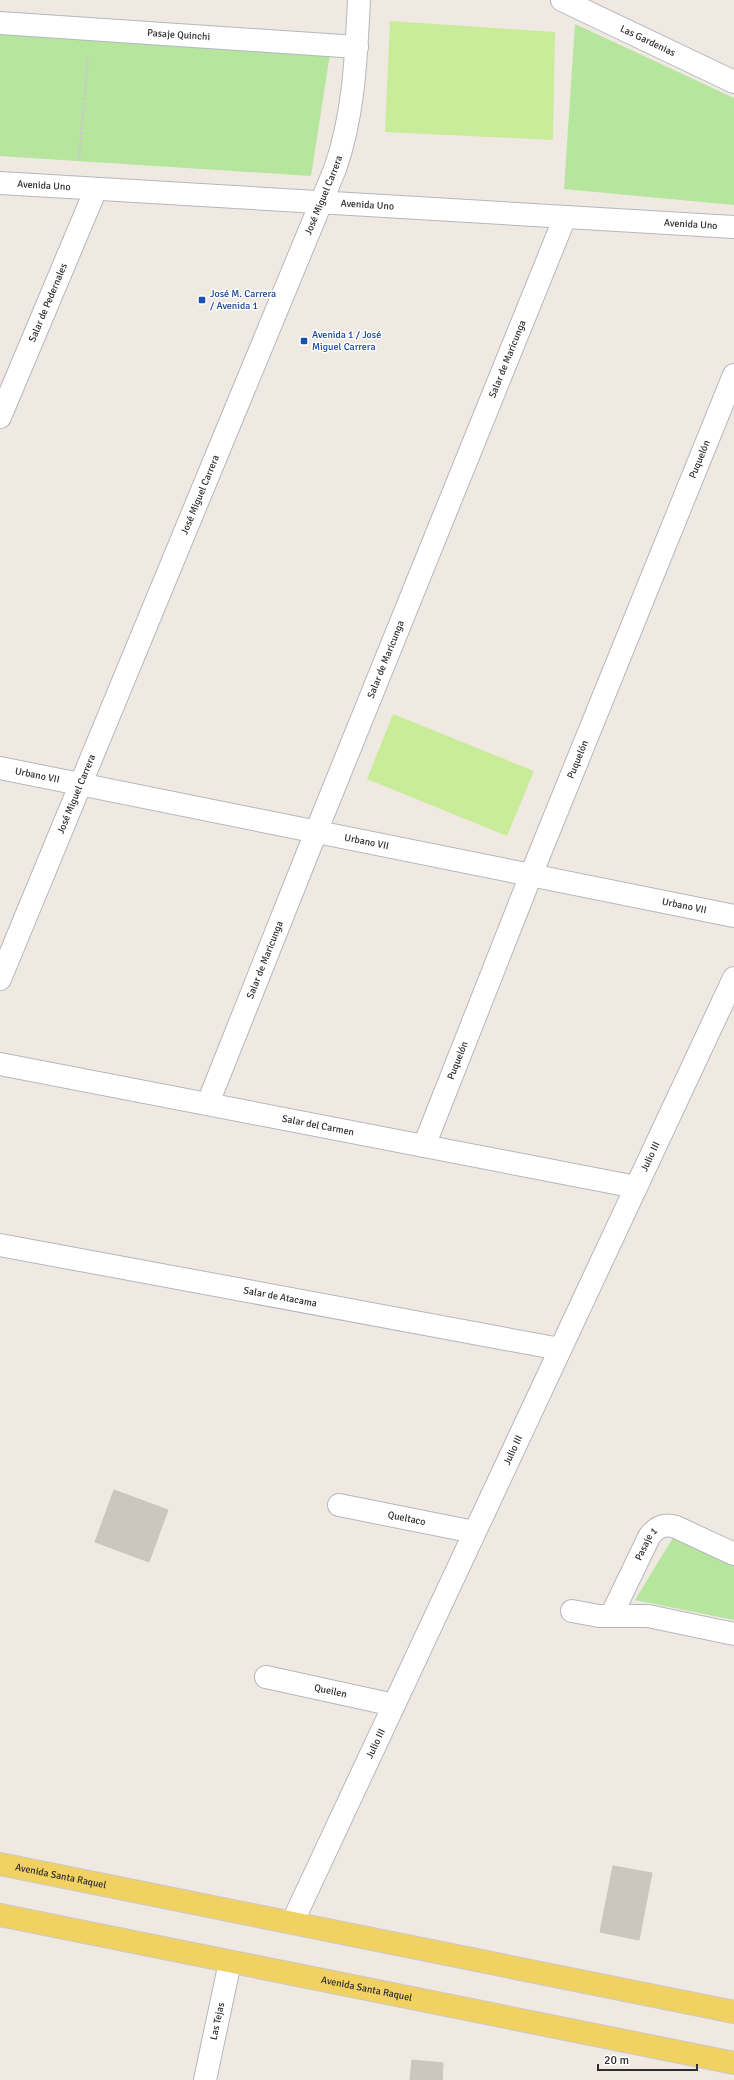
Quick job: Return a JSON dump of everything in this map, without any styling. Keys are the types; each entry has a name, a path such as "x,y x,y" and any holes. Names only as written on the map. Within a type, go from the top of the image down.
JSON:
{"main road":[{"name":"Avenida Santa Raquel","path":"0,1864 734,2012"},
{"name":"Avenida Santa Raquel","path":"0,1915 734,2063"}],"street":[{"name":"José Miguel Carrera","path":"2,970 81,784 322,202 338,159 349,119 354,83 357,47 358,0"},
{"name":"Las Gardenias","path":"562,0 734,82"},
{"name":"Pasaje Quinchi","path":"0,23 357,47"},
{"name":"Avenida Uno","path":"0,183 734,227"},
{"name":"Salar de Pedernales","path":"0,417 86,188"},
{"name":"Salar de Maricunga","path":"208,1103 565,216"},
{"name":"Puquelón","path":"424,1146 531,875 734,375"},
{"name":"Urbano VII","path":"0,768 734,916"},
{"name":"Julio III","path":"292,1923 734,978"},
{"name":"Salar del Carmen","path":"0,1064 208,1103 636,1187"},
{"name":"Salar de Atacama","path":"0,1245 560,1348"},
{"name":"Queltaco","path":"339,1505 474,1532"},
{"name":"Pasaje 1","path":"612,1616 649,1537 653,1530 660,1526 668,1525 676,1527 734,1554"},
{"path":"572,1611 599,1616 648,1616 734,1634"},
{"name":"Queilen","path":"266,1678 394,1704"},
{"name":"Las Tejas","path":"205,2080 230,1962"}],"path":[{"path":"86,188 90,29"}],"green space":[{"path":"390,21 555,32 553,140 385,132"},
{"path":"575,24 734,98 734,205 564,189"},
{"path":"0,31 330,54 311,176 0,156"},
{"path":"393,714 534,771 507,836 367,779"},
{"path":"674,1536 734,1563 734,1620 635,1600"}],"building":[{"path":"114,1490 168,1510 149,1562 95,1542"},
{"path":"613,1866 652,1873 639,1940 600,1932"},
{"path":"412,2060 443,2063 442,2080 410,2080"}],"place":[{"name":"José M. Carrera / Avenida 1","path":"202,300"},
{"name":"Avenida 1 / José Miguel Carrera","path":"304,341"}]}
